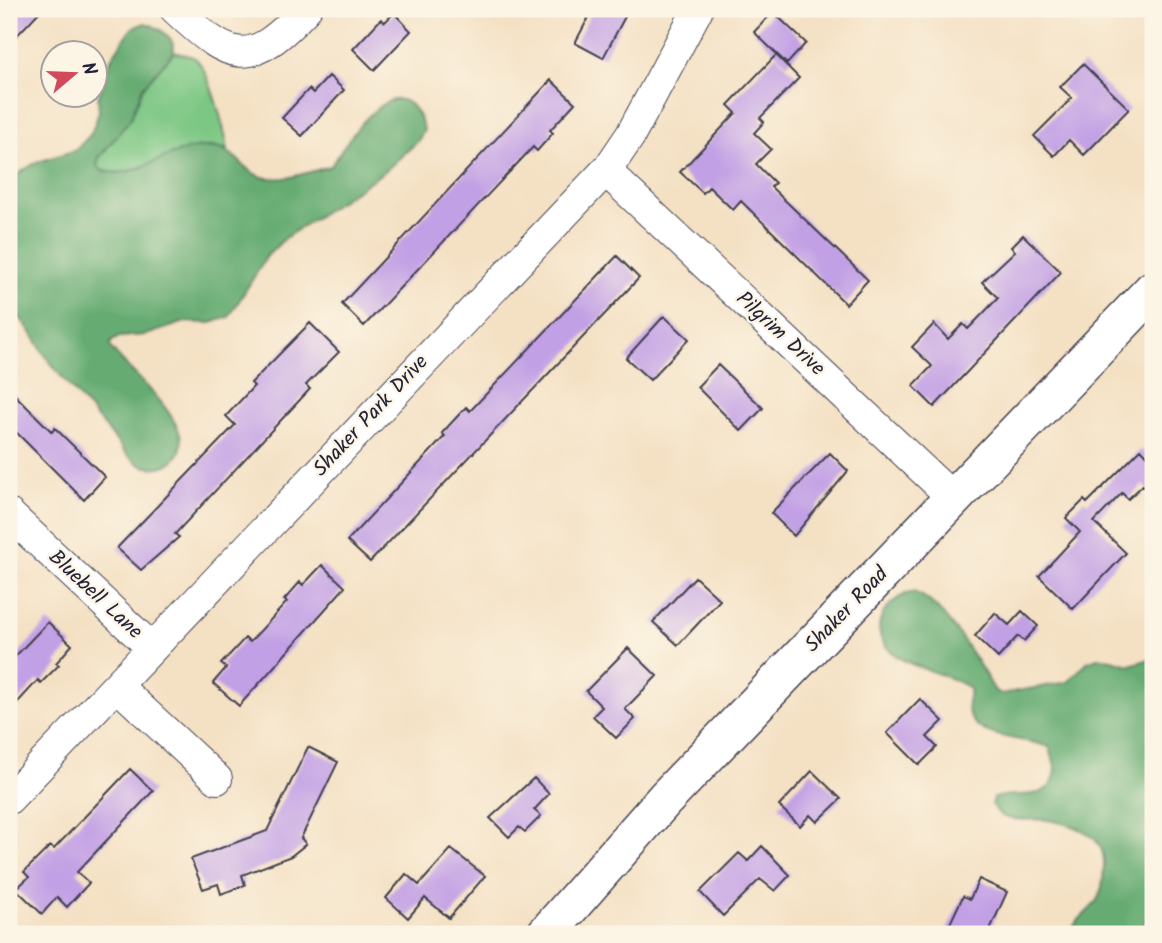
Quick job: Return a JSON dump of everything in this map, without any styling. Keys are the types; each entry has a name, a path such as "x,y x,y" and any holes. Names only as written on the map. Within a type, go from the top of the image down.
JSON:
{"main road":[{"name":"Shaker Road","path":"547,934 665,799 1153,290"}],"street":[{"path":"175,9 209,41 236,51 258,49 271,43 306,9"},
{"name":"Shaker Park Drive","path":"9,799 606,171 630,136 698,9"},
{"name":"Pilgrim Drive","path":"606,171 954,499"},
{"name":"Bluebell Lane","path":"9,514 152,648"},
{"path":"117,686 217,779"}],"green space":[{"path":"145,23 160,30 172,41 174,52 143,87 131,118 99,158 97,165 101,170 124,172 183,150 210,147 222,149 257,175 275,179 299,175 331,166 363,122 376,109 390,101 403,100 414,109 424,130 418,141 385,171 285,238 267,256 229,317 211,323 185,322 146,335 119,337 111,342 110,347 167,410 180,434 181,443 177,457 157,467 141,465 128,456 61,376 20,318 9,313 9,180 35,163 76,150 91,134 99,108 108,108 108,69 112,57 132,28"},
{"path":"174,52 195,58 206,74 228,150 193,148 129,171 115,173 101,170 97,165 99,158 131,118 143,87"},
{"path":"911,592 922,596 946,618 995,691 1001,694 1068,682 1087,662 1100,657 1130,665 1153,658 1153,910 1137,934 1070,934 1101,892 1104,865 1099,845 1086,832 1067,824 1006,817 1000,815 992,805 994,798 1032,794 1048,788 1056,770 1050,748 1004,737 981,728 972,721 968,710 969,688 911,664 891,652 880,633 883,614 890,605"}],"building":[{"path":"9,9 42,9 9,44"},
{"path":"593,9 629,9 603,58 575,43"},
{"path":"773,12 806,43 787,64 754,32"},
{"path":"394,13 411,31 374,70 353,49 381,19 385,22"},
{"path":"776,55 799,78 760,118 764,122 754,133 771,149 756,164 775,183 771,187 868,280 846,304 741,201 733,210 709,187 703,193 680,172 736,113 728,105"},
{"path":"1083,64 1129,109 1084,155 1069,140 1054,156 1034,136 1072,98 1060,87"},
{"path":"329,76 344,90 302,136 282,118 309,89 313,93"},
{"path":"551,80 575,103 550,130 553,133 537,151 533,147 364,326 342,304"},
{"path":"1023,235 1061,272 934,407 913,386 932,366 912,347 934,324 948,339 963,324 968,329 998,298 982,282 1015,251 1011,247"},
{"path":"617,256 639,278 370,562 347,541 445,436 442,433 466,407 470,411"},
{"path":"664,316 689,339 650,380 626,358"},
{"path":"310,323 339,352 306,385 310,389 175,534 179,537 141,570 117,548 235,425 226,416 254,386 251,383"},
{"path":"718,365 763,408 741,431 697,387"},
{"path":"9,389 52,432 55,428 105,477 84,500 9,425"},
{"path":"1141,449 1153,462 1153,496 1143,485 1128,499 1122,493 1094,522 1126,553 1073,609 1039,576 1080,532 1066,518 1084,500 1087,503"},
{"path":"830,453 848,471 794,536 771,513"},
{"path":"322,565 345,587 239,706 213,683 226,668 221,664 245,638 250,642 287,602 284,600 300,582 303,585"},
{"path":"695,577 720,600 678,645 653,622"},
{"path":"1022,611 1038,626 1024,641 1018,636 998,658 975,636 995,613 1009,625"},
{"path":"48,622 72,645 56,663 59,665 41,683 38,680 9,712 9,663"},
{"path":"628,648 657,676 625,709 635,719 616,738 593,716 602,707 586,691"},
{"path":"920,699 943,721 927,737 937,747 919,765 887,733"},
{"path":"308,747 338,762 301,838 306,844 291,856 242,875 245,885 221,894 218,884 203,889 191,859 267,831"},
{"path":"130,769 153,791 77,872 89,883 67,907 57,897 42,914 16,889 29,877 24,872 50,846 54,849"},
{"path":"812,771 841,799 817,822 810,815 800,826 779,806"},
{"path":"534,778 549,794 534,810 541,816 525,832 519,827 509,837 490,818"},
{"path":"762,846 790,875 775,891 760,879 723,916 700,892 739,853 748,861"},
{"path":"451,849 485,876 449,918 425,898 408,918 386,898 406,874 419,885"},
{"path":"979,879 1007,892 988,934 945,934 963,896 970,899"}]}
